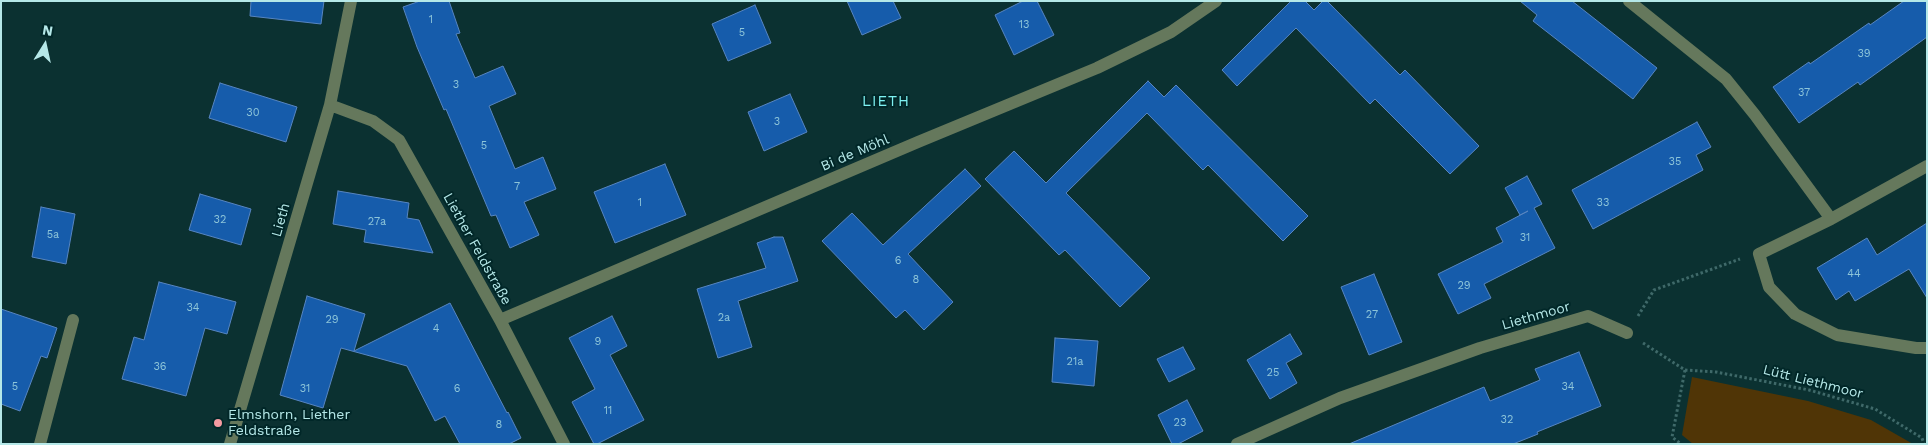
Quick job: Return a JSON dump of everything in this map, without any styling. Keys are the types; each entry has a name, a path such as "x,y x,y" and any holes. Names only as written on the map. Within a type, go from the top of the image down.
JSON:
{"street":[{"name":"Lieth","path":"230,444 330,105 351,1"},
{"name":"Bi de Möhl","path":"500,320 1097,68 1171,32 1216,1"},
{"path":"1629,1 1726,79 1755,115 1831,219"},
{"name":"Liether Feldstraße","path":"330,105 373,121 399,140 500,320 564,444"},
{"path":"1927,166 1831,219 1759,254 1769,287 1796,314 1837,334 1916,348 1927,348"},
{"name":"Liethmoor","path":"1237,444 1340,398 1480,348 1588,316 1628,333"},
{"path":"40,444 73,320"}],"path":[{"path":"1681,444 1672,437 1685,370 1628,333 1654,290 1727,263 1759,254"},
{"name":"Lütt Liethmoor","path":"1685,370 1716,372 1809,390 1875,410 1922,438 1924,444"}],"shaded area":[{"path":"1692,377 1808,401 1871,420 1913,444 1693,444 1682,435"}],"building":[{"path":"251,1 324,1 321,24 250,16"},
{"path":"420,1 449,1 460,33 456,34 475,78 503,66 516,94 489,106 515,169 543,157 556,189 524,202 539,235 510,248 496,215 491,216 446,109 444,110 417,47 403,7"},
{"path":"847,1 893,1 901,18 862,35"},
{"path":"1023,1 1037,1 1054,35 1014,55 995,15"},
{"path":"1291,1 1305,1 1314,10 1323,1 1327,1 1400,75 1405,70 1479,146 1450,174 1375,99 1370,104 1296,28 1237,86 1222,70"},
{"path":"1520,1 1572,1 1657,68 1633,99 1533,21 1537,15"},
{"path":"1904,1 1927,1 1927,37 1860,85 1858,82 1799,123 1773,87"},
{"path":"755,5 771,43 728,61 712,24"},
{"path":"1148,81 1164,97 1176,85 1308,216 1283,241 1208,165 1203,170 1147,113 1066,193 1150,278 1120,307 1065,250 1059,255 985,179 1014,151 1046,183"},
{"path":"220,83 297,107 286,142 209,118"},
{"path":"790,94 807,132 764,151 748,112"},
{"path":"1697,122 1711,147 1696,155 1703,170 1593,229 1572,190"},
{"path":"665,164 686,215 615,243 594,192"},
{"path":"965,169 981,186 908,254 953,302 924,330 905,310 896,318 822,241 852,213 883,245"},
{"path":"1527,176 1542,204 1534,208 1555,248 1484,284 1491,298 1458,314 1438,274 1503,242 1496,228 1528,211 1520,215 1505,188"},
{"path":"338,191 409,203 407,218 419,220 433,253 364,242 366,230 333,224"},
{"path":"200,194 251,209 241,245 189,230"},
{"path":"41,207 75,214 66,264 32,257"},
{"path":"1927,223 1927,298 1909,269 1855,301 1849,291 1836,300 1817,268 1867,238 1877,255"},
{"path":"774,237 783,237 798,281 738,301 752,347 718,358 697,289 766,268 757,243"},
{"path":"1374,274 1402,342 1369,355 1341,287"},
{"path":"159,282 236,302 227,334 205,328 186,396 122,379 134,337 144,340"},
{"path":"307,296 365,314 354,351 450,303 521,438 509,444 460,444 445,416 435,421 407,366 341,348 323,408 280,395"},
{"path":"1,309 57,328 47,358 41,356 20,411 1,404"},
{"path":"612,316 627,346 610,355 644,420 594,444 572,402 595,389 569,338"},
{"path":"1290,334 1302,354 1286,363 1297,383 1270,399 1247,360"},
{"path":"1055,338 1098,341 1094,386 1052,382"},
{"path":"1183,347 1195,369 1169,382 1157,359"},
{"path":"1579,352 1601,406 1537,432 1538,434 1513,444 1349,444 1484,387 1490,401 1540,380 1535,369"},
{"path":"1187,400 1203,431 1178,444 1172,444 1158,415"}],"place":[{"name":"Elmshorn, Liether Feldstraße","path":"218,423"}],"district":[{"name":"LIETH","path":"886,102"}]}
